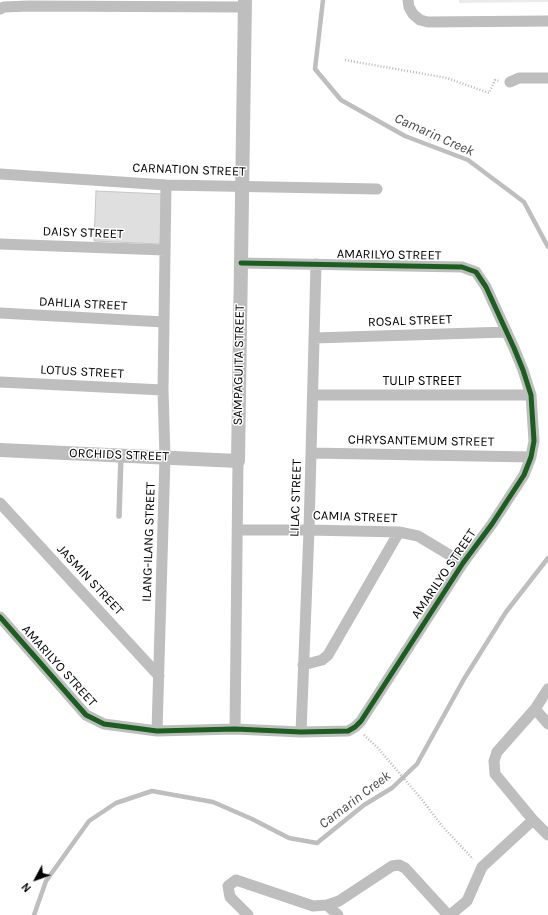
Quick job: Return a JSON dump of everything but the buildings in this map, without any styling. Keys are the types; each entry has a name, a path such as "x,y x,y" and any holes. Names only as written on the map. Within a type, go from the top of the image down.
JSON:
{"street":[{"path":"408,0 409,7 413,14 420,20 428,22 548,21"},
{"path":"0,9 4,7 66,3 245,4"},
{"name":"SAMPAGUITA STREET","path":"235,729 241,186 245,4"},
{"path":"510,82 519,78 548,78"},
{"name":"CARNATION STREET","path":"0,174 166,185 378,189"},
{"name":"ILANG-ILANG STREET","path":"157,731 165,457 163,390 166,185"},
{"name":"DAISY STREET","path":"0,244 165,250"},
{"name":"AMARILYO STREET","path":"0,617 86,715 104,724 157,731 235,729 301,732 348,731 362,721 464,563 524,475 531,457 534,441 531,395 523,370 507,332 486,287 476,272 462,267 241,263"},
{"name":"LILAC STREET","path":"301,732 309,530 316,264"},
{"name":"DAHLIA STREET","path":"0,313 164,322"},
{"name":"ROSAL STREET","path":"314,338 507,332"},
{"name":"LOTUS STREET","path":"0,382 163,390"},
{"name":"TULIP STREET","path":"313,395 531,395"},
{"name":"ORCHIDS STREET","path":"0,450 238,461"},
{"name":"CHRYSANTEMUM STREET","path":"311,453 531,457"},
{"name":"JASMIN STREET","path":"0,503 159,676"},
{"name":"CAMIA STREET","path":"237,530 399,532 418,536 464,563"},
{"path":"303,665 322,660 328,655 399,532"},
{"path":"548,689 535,709 496,752 494,761 495,774 533,820 548,835"},
{"path":"535,709 548,724"},
{"path":"248,915 230,897 228,886 236,880 313,906 327,905 338,901 392,866 399,865 405,868 449,915 467,901 482,867 533,820"},
{"path":"327,905 338,915"}],"lane":[{"path":"119,516 121,455"}],"path":[{"path":"344,60 447,78 490,93 495,80 510,82"},
{"path":"355,727 378,748 442,826 482,867"}],"shaded area":[{"path":"459,0 548,0 548,2 459,3"}],"waterway":[{"name":"Camarin Creek","path":"323,0 315,69 341,100 405,136 468,160 524,202 548,247"},
{"name":"Camarin Creek","path":"34,915 46,881 89,821 116,803 152,791 213,802 252,819 289,838 317,843 364,805 392,788 417,764 464,679 506,612 548,558"}],"cycle path":[{"path":"0,617 86,715 104,724 157,731 235,729 301,732 348,731 361,721 463,563 492,524 524,475 531,457 534,441 531,395 514,348 486,287 476,272 462,267 241,263"}]}
